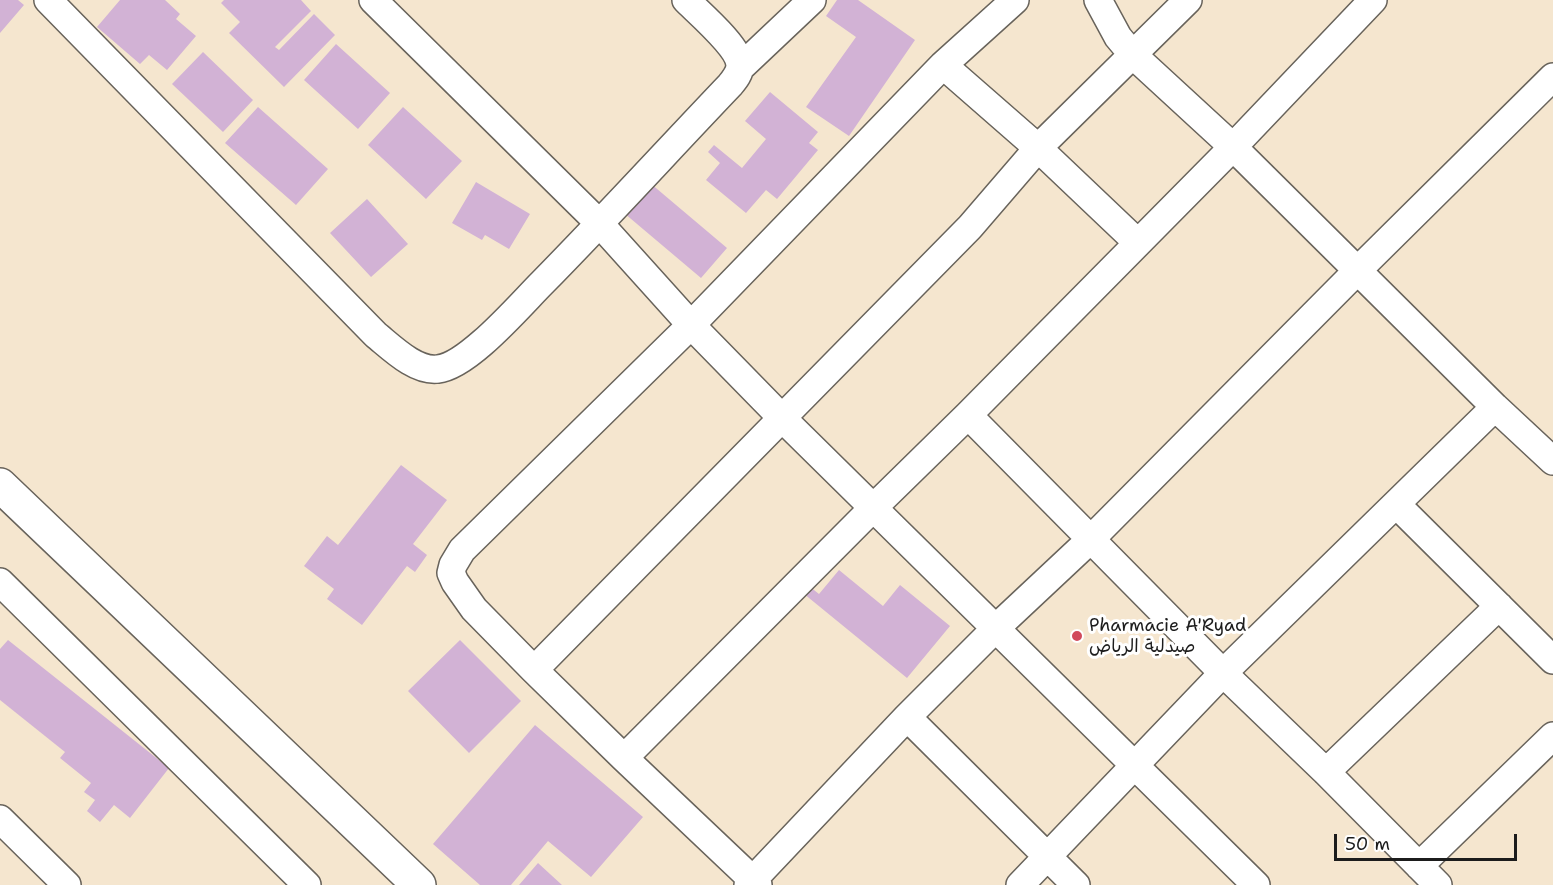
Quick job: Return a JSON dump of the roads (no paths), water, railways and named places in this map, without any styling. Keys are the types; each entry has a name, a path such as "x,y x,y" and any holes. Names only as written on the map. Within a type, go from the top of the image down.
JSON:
{"main road":[{"path":"0,485 419,885"}],"street":[{"path":"48,0 376,335 406,359 425,368 437,369 449,366 468,354 496,330 600,224 738,75 740,63 729,43 686,0"},
{"path":"373,0 600,224 691,325 782,418 1256,885"},
{"path":"740,68 812,0"},
{"path":"1016,0 943,65 691,325 462,550 453,565 452,573 455,582 474,609 753,883 907,717 996,628 1091,539 1553,77"},
{"path":"1098,0 1118,37 1133,55 1233,147 1495,407 1553,461"},
{"path":"534,670 970,227 1038,148 1188,0"},
{"path":"624,758 1233,147 1373,0"},
{"path":"943,65 1038,148 1138,243"},
{"path":"1020,885 1223,673 1495,407"},
{"path":"968,415 1223,673 1326,772 1438,885"},
{"path":"1396,504 1553,660"},
{"path":"0,582 308,885"},
{"path":"1326,772 1499,606"},
{"path":"907,717 1076,885"},
{"path":"1419,866 1553,736"},
{"path":"0,819 67,885"}],"place":[{"name":"Pharmacie A'Ryad صيدلية الرياض","path":"1077,636"}]}
